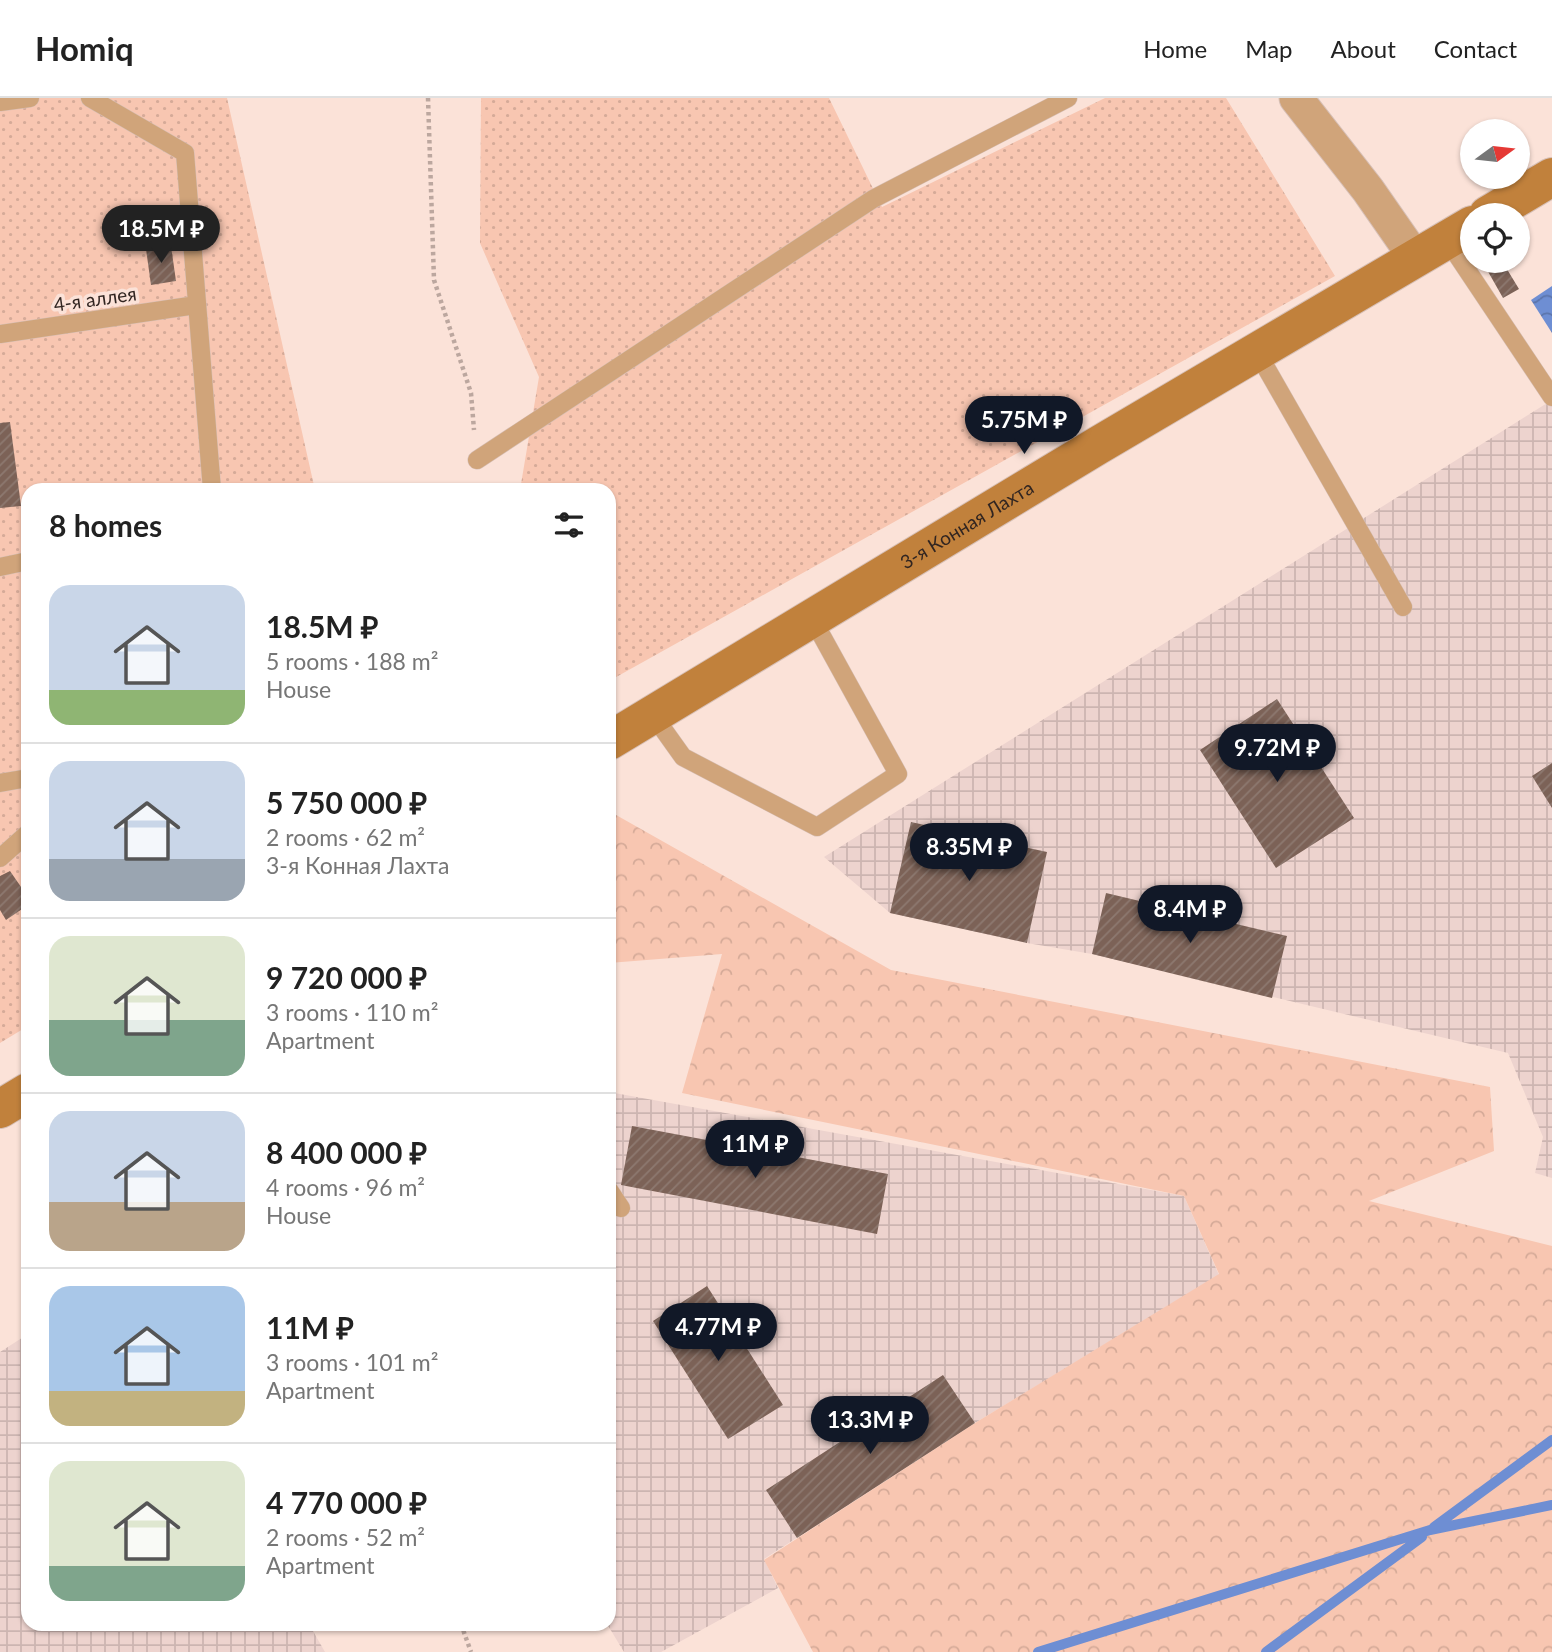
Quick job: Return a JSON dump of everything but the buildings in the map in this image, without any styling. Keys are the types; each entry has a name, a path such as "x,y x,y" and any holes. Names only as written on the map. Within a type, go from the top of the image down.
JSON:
{"main road":[{"path":"1508,203 1552,177"},
{"name":"3-я Конная Лахта","path":"616,737 1445,241"},
{"path":"0,1109 21,1096"}],"street":[{"path":"1296,98 1368,191 1445,241"}],"lane":[{"path":"0,102 30,98"},
{"path":"90,98 185,153 211,483"},
{"path":"477,460 873,199 1068,98"},
{"path":"1445,241 1552,397"},
{"name":"4-я аллея","path":"0,334 196,305"},
{"path":"1257,352 1403,607"},
{"path":"0,567 21,562"},
{"path":"653,715 683,757 817,828 898,775 812,618"},
{"path":"0,783 21,779"},
{"path":"0,858 21,839"},
{"path":"616,1200 621,1208"}],"path":[{"path":"428,98 434,280 471,393 477,460"},
{"path":"464,1631 471,1652"}],"shaded area":[{"path":"1552,400 1552,1178 1535,1173 1543,1137 1508,1053 1092,954 1027,943 890,913 824,857"},
{"path":"616,1093 1184,1196 1219,1275 975,1423 764,1559 778,1588 661,1652 624,1652 611,1631 616,1631"},
{"path":"21,1338 21,1631 313,1631 325,1652 0,1652 0,1352"}],"green space":[{"path":"0,98 227,98 313,483 21,483 21,1030 0,1043"},
{"path":"481,98 829,98 882,207 1105,98 1226,98 1335,276 616,677 616,483 521,483 539,377 480,243"},
{"path":"616,815 891,970 1490,1087 1494,1151 1369,1201 1552,1246 1552,1652 813,1652 764,1560 975,1423 1219,1274 1184,1196 682,1093 722,954 616,962"}],"water":[{"path":"1552,286 1552,333 1531,300"}],"waterway":[{"path":"1434,1527 1552,1440"},
{"path":"1038,1652 1430,1530 1552,1505"},
{"path":"1266,1652 1422,1537"}]}
